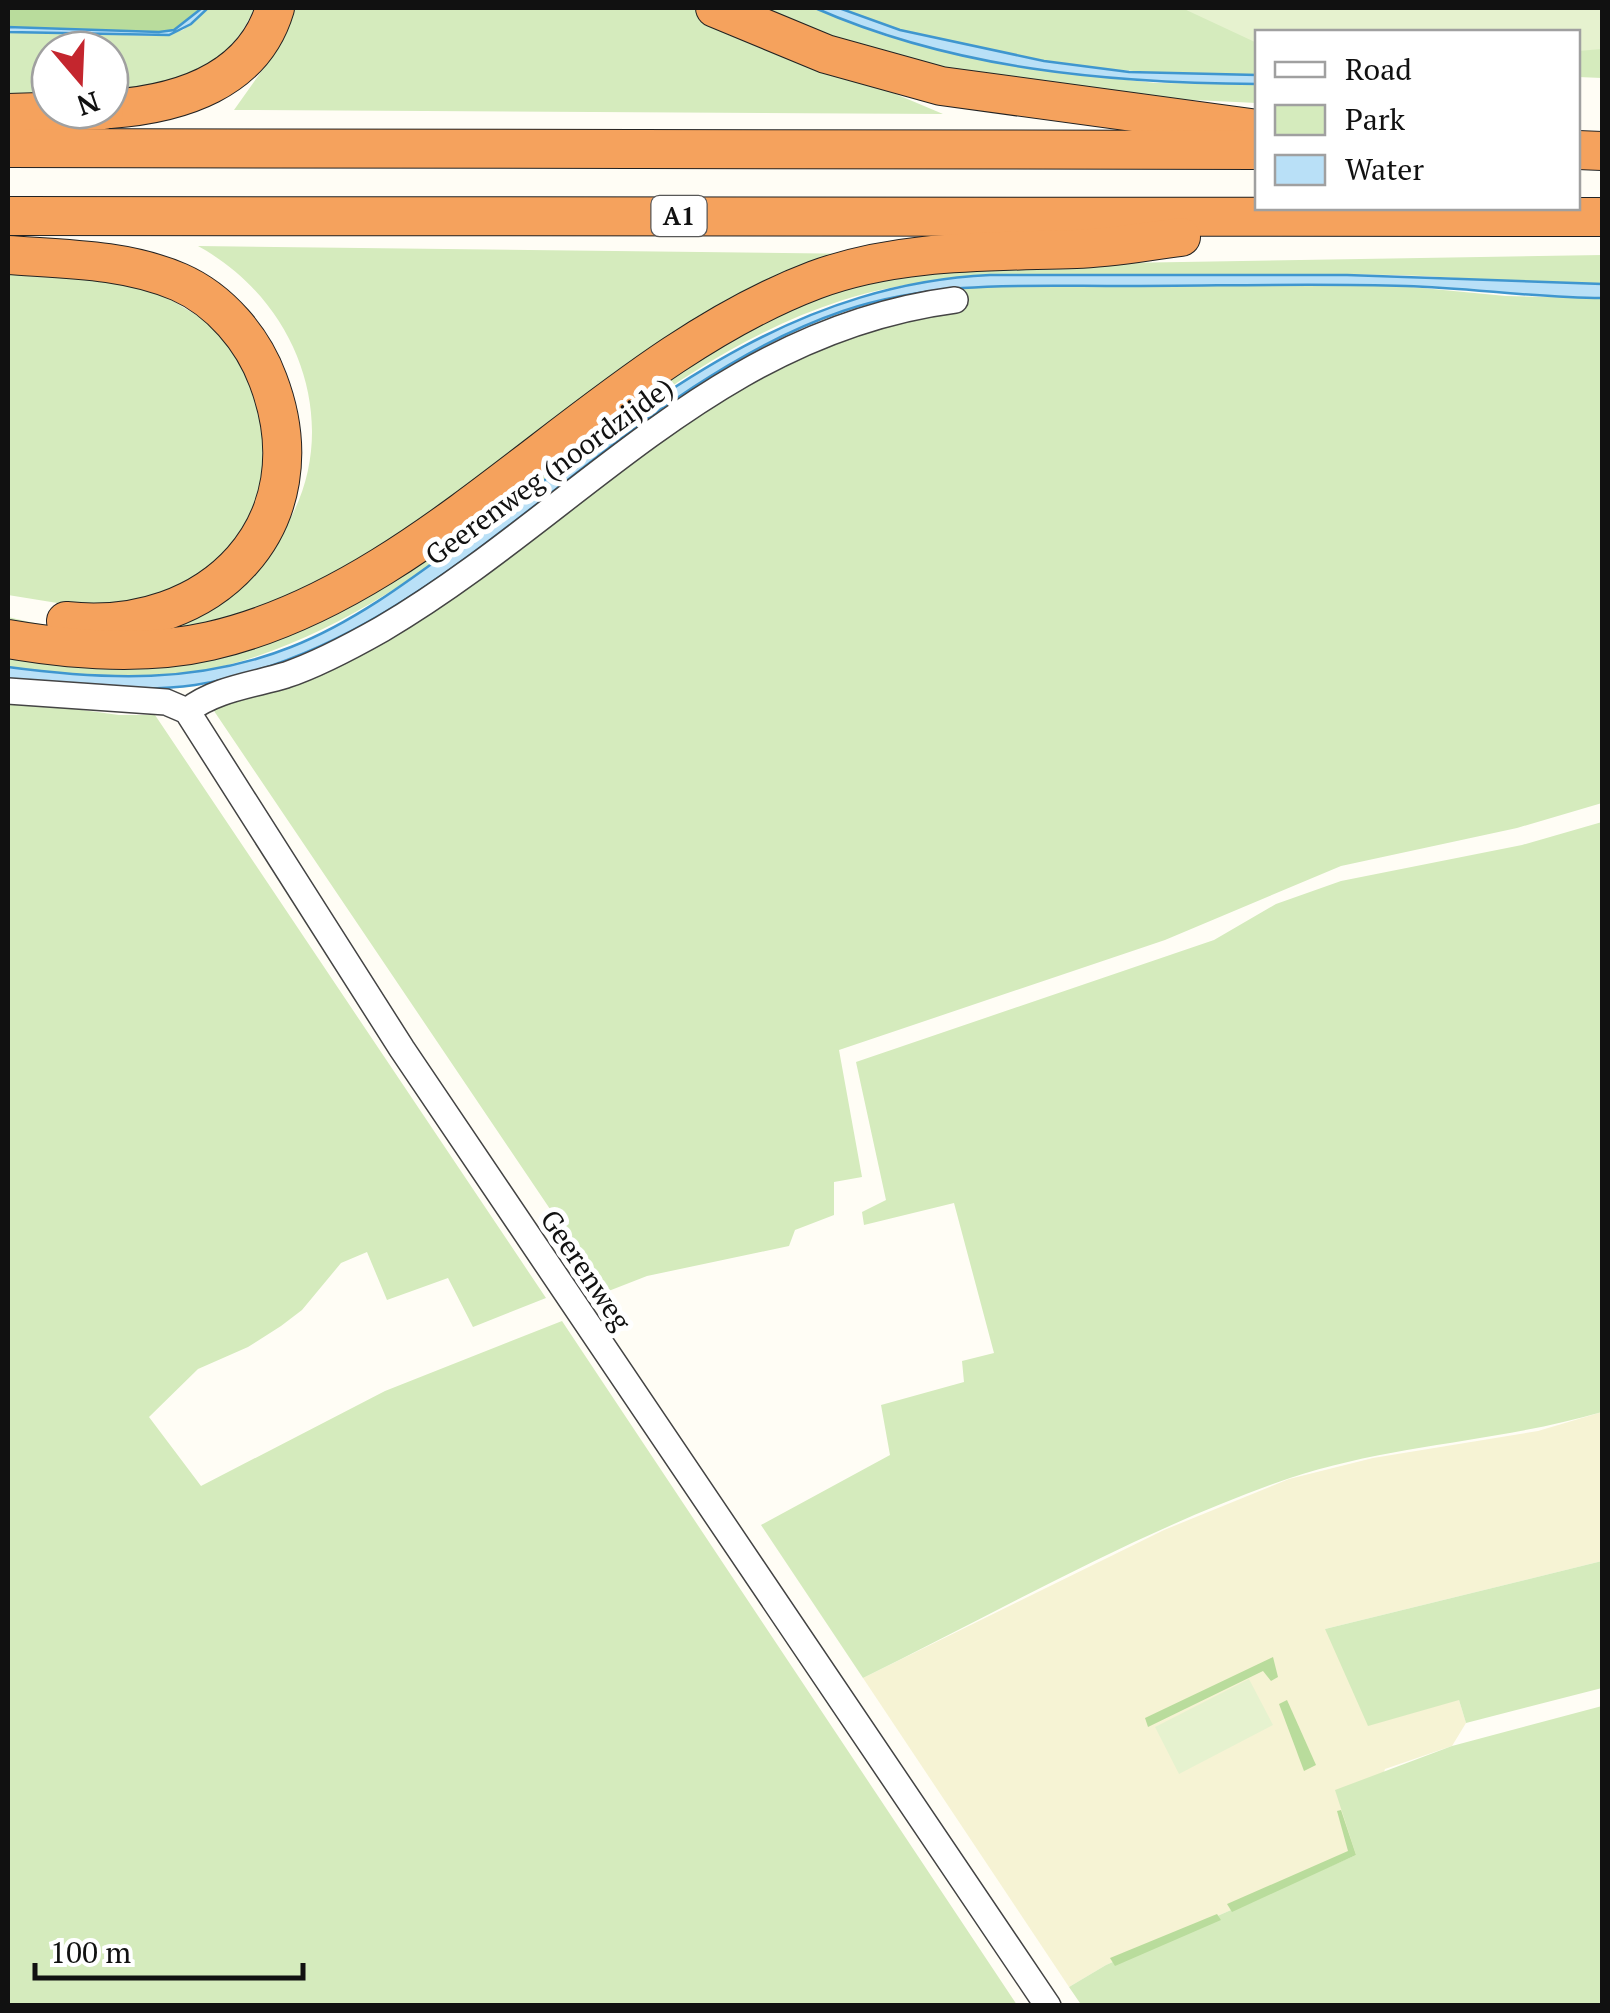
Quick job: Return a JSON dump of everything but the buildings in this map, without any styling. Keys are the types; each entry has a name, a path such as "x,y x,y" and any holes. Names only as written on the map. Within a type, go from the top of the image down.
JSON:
{"highway":[{"path":"130,108 156,106 226,76 267,31 275,8"},
{"path":"715,8 826,54 941,86 1255,129"},
{"path":"8,148 1255,150"},
{"name":"A1","path":"8,216 1602,217"},
{"name":"A1","path":"8,639 148,650 208,642 313,604 422,538 706,334 817,279 897,259 1080,249 1351,217"},
{"path":"8,255 144,270 180,283 211,301 259,355 278,404 283,436 274,504 267,520 242,560 204,595 153,618 97,624 8,613"}],"street":[{"name":"Geerenweg (noordzijde)","path":"187,711 210,696 290,673 384,628 644,436 744,371 831,329 911,306 955,300"},
{"path":"8,692 166,702 187,711"},
{"name":"Geerenweg","path":"187,711 402,1049 1048,2006"}],"shaded area":[{"path":"1602,1412 1602,1561 1325,1629 1459,1700 1466,1723 1452,1746 1385,1769 1356,1855 1106,1965 1069,1987 863,1678 1164,1530 1289,1479 1373,1458 1538,1431"}],"green space":[{"path":"8,8 202,8 174,30 159,32 8,27"},
{"path":"208,8 254,8 243,30 213,60 176,78 130,90 130,35 160,36 183,30"},
{"path":"291,8 692,8 943,114 234,110 280,45"},
{"path":"745,8 815,8 885,36 1052,72 1156,83 1255,84 1255,103 1150,98 939,72"},
{"path":"839,8 1200,8 1255,36 1255,75 1151,72 1044,62 991,54 888,27"},
{"path":"1182,8 1602,8 1602,49 1580,51 1580,30 1255,30 1255,42"},
{"path":"1602,23 1602,78 1580,77 1580,30 1532,30"},
{"path":"8,32 30,33 30,95 8,96"},
{"path":"198,246 867,254 810,271 727,309 348,577 270,615 139,639 87,639 8,629 8,617 101,631 139,629 179,617 237,581 275,542 299,499 311,452 310,404 298,358 275,315 241,277"},
{"path":"1602,255 1602,284 1348,274 1052,275 947,279 843,300 752,338 668,389 430,565 348,616 259,656 142,680 8,667 8,651 198,655 740,330 840,289 917,272 1062,264"},
{"path":"8,274 78,277 156,291 218,328 235,350 264,416 262,476 255,509 237,540 214,564 158,599 82,607 8,595"},
{"path":"957,285 1401,286 1506,296 1602,298 1602,803 1517,828 1341,866 1165,940 839,1050 862,1177 834,1182 834,1215 795,1230 789,1246 647,1276 606,1292 212,708 265,694 319,670 673,427 816,341 957,303"},
{"path":"8,700 119,715 155,715 546,1298 473,1327 448,1278 387,1300 367,1252 341,1263 302,1310 248,1347 198,1369 149,1417 201,1486 385,1391 562,1321 1017,2005 8,2006"},
{"path":"1602,822 1602,1412 1367,1458 1290,1478 1127,1546 863,1678 761,1525 890,1455 881,1405 964,1382 962,1361 994,1353 954,1203 864,1225 862,1212 886,1200 856,1062 1214,940 1276,904 1341,881 1522,845"},
{"path":"1602,1561 1602,1688 1466,1723 1459,1700 1368,1726 1325,1629"},
{"path":"1273,1657 1278,1677 1271,1681 1263,1671 1148,1727 1145,1718"},
{"path":"1249,1679 1273,1725 1179,1774 1155,1727"},
{"path":"1287,1700 1316,1765 1304,1771 1279,1704"},
{"path":"1602,1706 1602,2005 1082,2006 1069,1987 1106,1965 1356,1855 1335,1790 1452,1746"},
{"path":"1341,1810 1356,1855 1232,1912 1227,1904 1348,1851 1337,1811"},
{"path":"1217,1914 1221,1920 1115,1966 1110,1958"}],"water":[{"path":"202,8 208,8 191,24 169,35 130,34 130,31 174,30"},
{"path":"815,8 839,8 900,30 1044,61 1129,72 1255,75 1255,84 1088,76 976,59 868,29"},
{"path":"8,27 99,30 8,32"},
{"path":"990,275 1347,275 1602,284 1602,298 1371,285 1052,286 947,289 878,301 843,311 757,349 677,398 449,570 370,621 286,661 195,685 172,687 125,688 8,679 8,667 80,675 186,673 221,668 291,647 384,597 651,403 712,364 776,330 843,303 914,284"}]}
